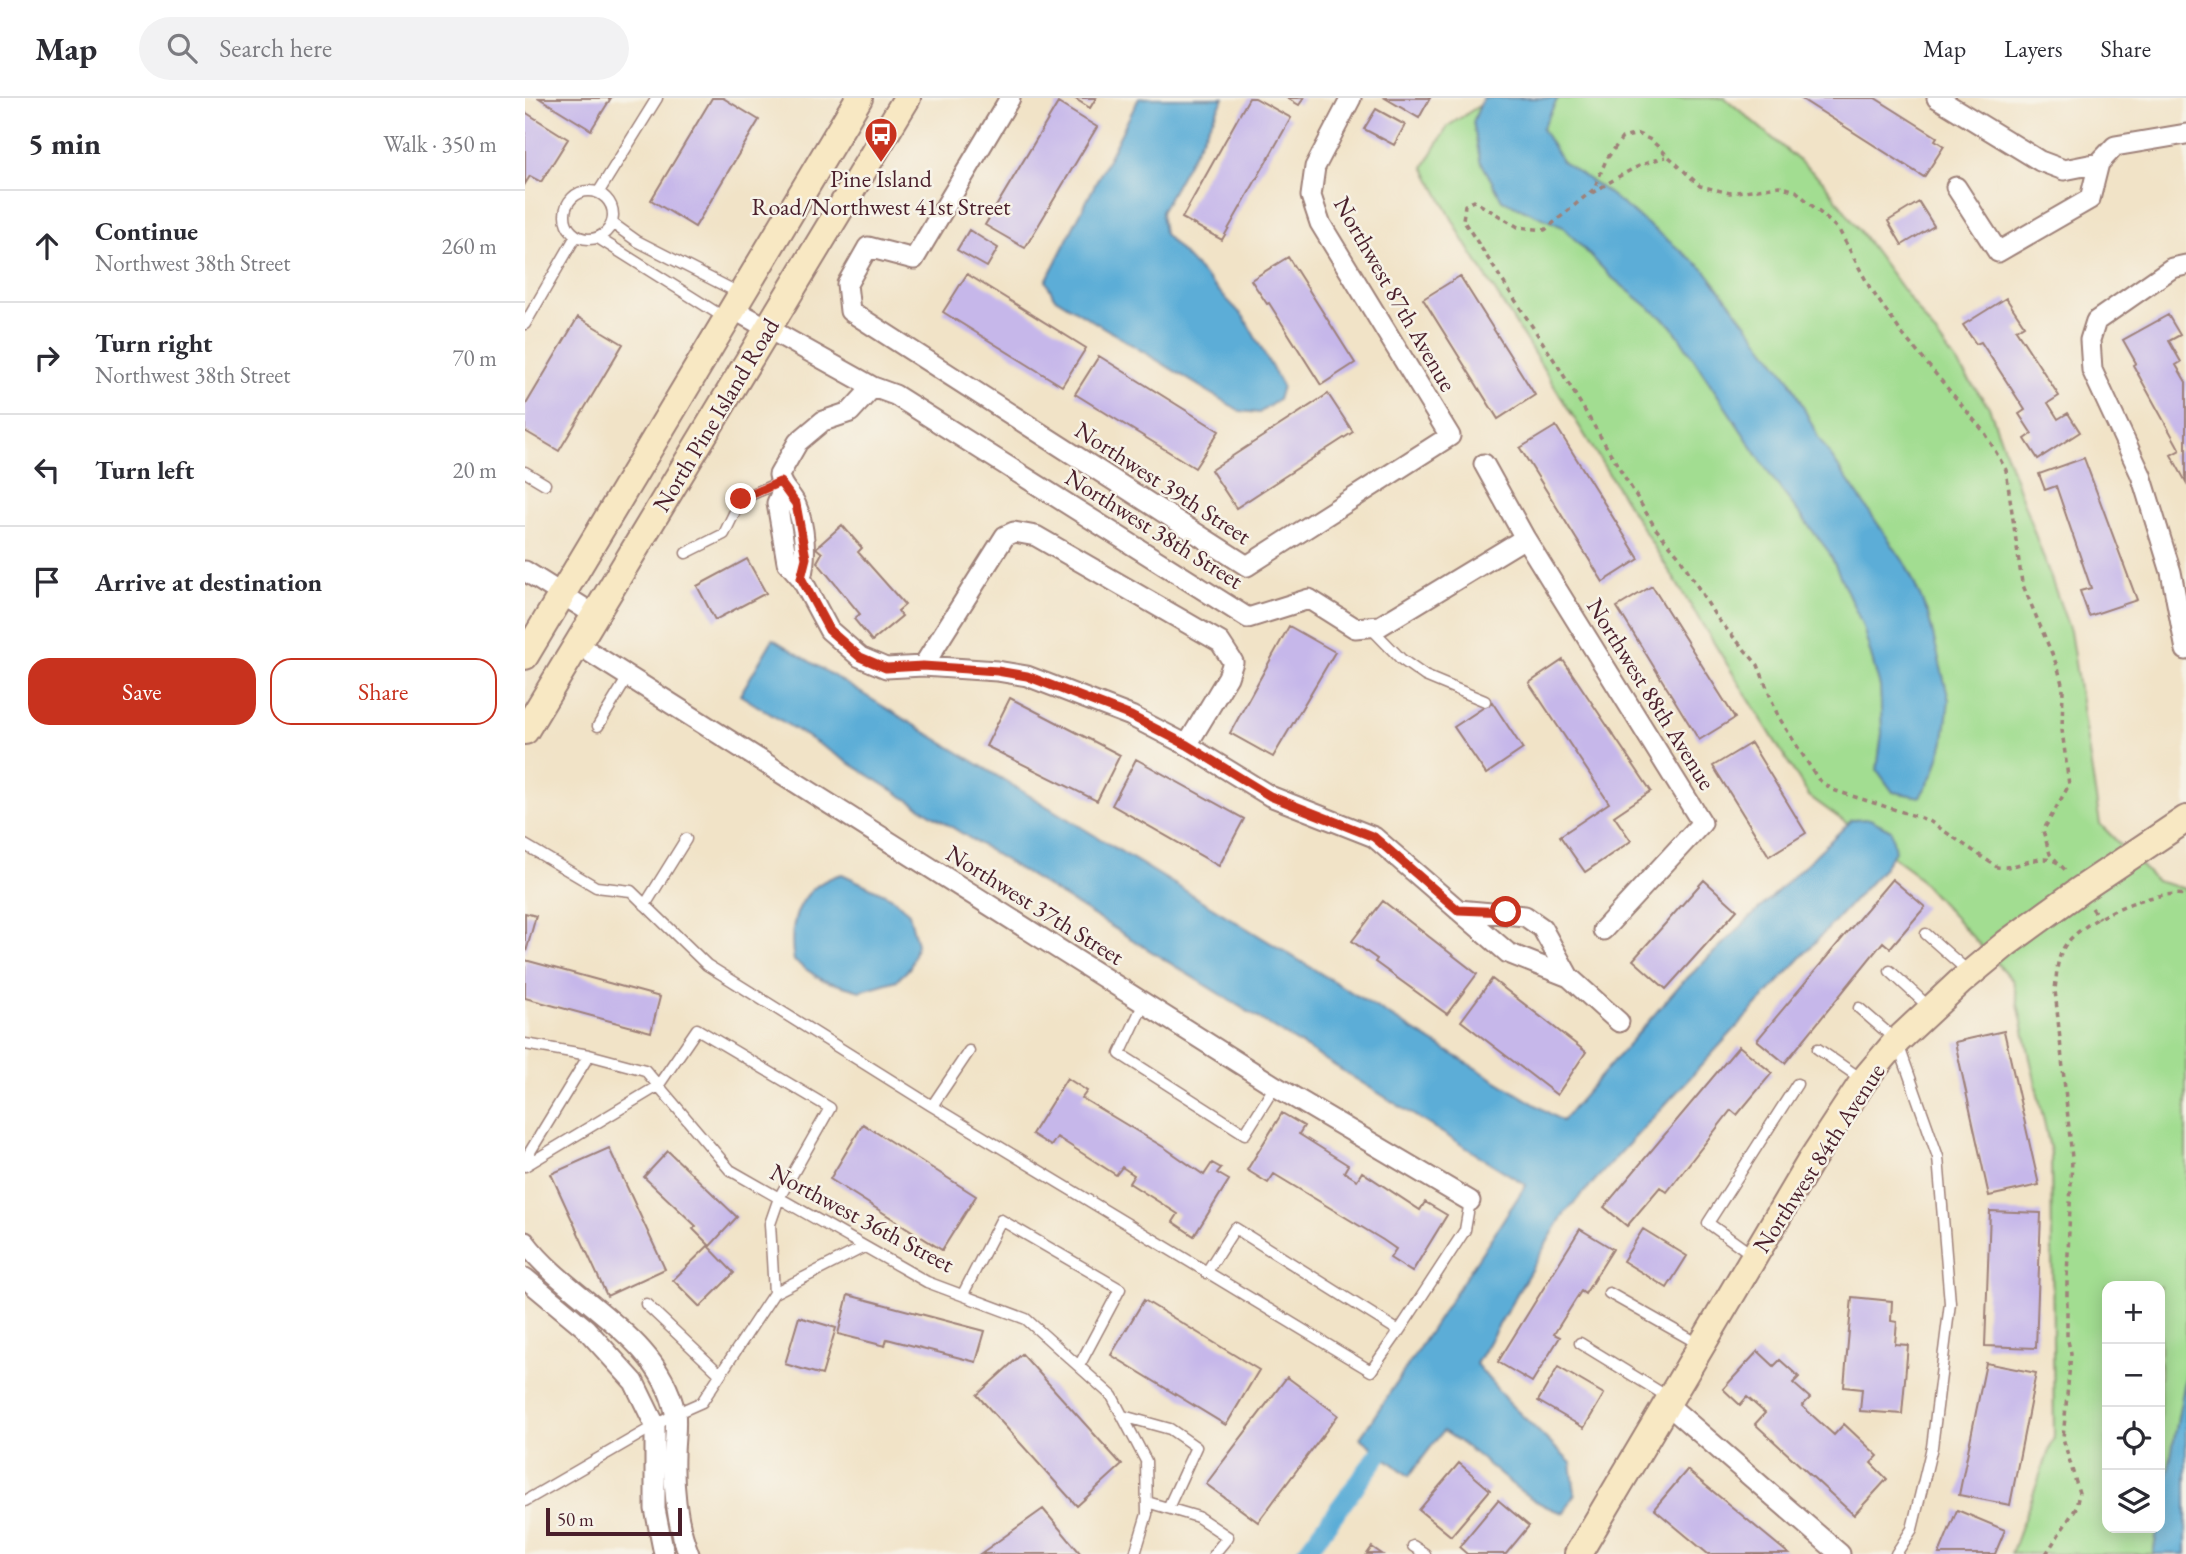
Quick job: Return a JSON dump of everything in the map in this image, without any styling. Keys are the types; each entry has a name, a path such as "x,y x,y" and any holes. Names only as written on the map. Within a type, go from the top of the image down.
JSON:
{"main road":[{"name":"North Pine Island Road","path":"525,656 859,98"},
{"name":"North Pine Island Road","path":"525,731 907,98"},
{"name":"Northwest 84th Avenue","path":"1578,1554 1755,1256 1864,1080 1897,1041 1971,973 2080,890 2186,819"}],"street":[{"name":"Northwest 39th Street","path":"1010,98 914,259 867,247 847,284 850,311 1247,566 1450,436"},
{"name":"Northwest 87th Avenue","path":"1351,98 1315,167 1311,196 1320,223 1450,436"},
{"path":"1937,98 2040,161 2064,170 2099,163"},
{"path":"1956,187 1998,252 2090,199 2099,163 2115,146 2186,134"},
{"path":"2186,265 2172,268 2096,321 2089,340 2092,370 2141,475 2171,572 2186,650"},
{"name":"Northwest 38th Street","path":"734,307 873,387 895,394 1248,618 1309,599 1355,628 1370,627"},
{"path":"873,387 850,412 823,421 798,442 783,467 782,486 796,504 806,558 801,578 829,630 860,657 886,668 923,666 997,671 1027,676 1131,716 1187,745 1270,796 1374,837 1509,953 1569,977"},
{"name":"Northwest 88th Avenue","path":"1484,464 1525,538 1702,823 1603,930"},
{"path":"923,666 1005,537 1014,532 1036,536 1220,642 1233,662 1229,677 1187,745"},
{"path":"1370,627 1380,626 1525,538"},
{"path":"525,571 595,615"},
{"name":"Northwest 37th Street","path":"577,645 1275,1086 1470,1201"},
{"path":"1458,910 1525,916 1542,928 1569,977 1619,1022"},
{"path":"525,1242 552,1273 596,1307 647,1359 663,1381 675,1414 674,1458 678,1528 689,1554"},
{"path":"525,1278 610,1353 634,1382 655,1425 655,1509 664,1554"},
{"path":"1670,1402 1840,1554"}],"lane":[{"path":"598,193 657,98"},
{"path":"582,191 598,193 610,203 612,223 734,307 598,238 576,236 566,226 564,217 568,201 582,191"},
{"path":"598,238 612,223"},
{"path":"525,324 576,236"},
{"path":"525,472 545,484"},
{"path":"686,553 724,534 741,499 782,486"},
{"path":"1370,627 1401,659 1425,676 1485,701"},
{"path":"598,726 628,677"},
{"path":"645,905 686,839"},
{"path":"525,845 577,879 596,887 631,891 707,965 932,1106 1371,1371 1465,1230 1470,1201"},
{"path":"1926,934 1971,973"},
{"path":"1890,971 1931,1009"},
{"path":"1144,1003 1120,1054 1245,1134 1275,1086"},
{"path":"1859,1009 1897,1041 1938,1157 1950,1303 1932,1447 1912,1529 1896,1554"},
{"path":"525,1166 658,1086 697,1029 830,1108 779,1198 770,1224 773,1293"},
{"name":"Northwest 36th Street","path":"525,1044 589,1055 645,1070 730,1170 927,1282 1026,1319 1112,1396 1146,1461 1147,1514 1135,1554"},
{"path":"1818,1049 1864,1080"},
{"path":"932,1106 969,1051"},
{"path":"525,1160 589,1055"},
{"path":"1755,1256 1708,1223 1797,1084"},
{"path":"963,1294 1001,1220 1120,1289 1079,1366"},
{"path":"1206,1273 1235,1228 1399,1331"},
{"path":"525,1501 655,1425 702,1402 773,1293 864,1247"},
{"path":"1609,1293 1703,1346"},
{"path":"646,1304 720,1374"},
{"path":"1580,1343 1670,1402"},
{"path":"1123,1416 1170,1429 1196,1447 1168,1508"},
{"path":"1147,1502 1198,1517 1228,1537 1214,1554"},
{"path":"1413,1546 1425,1554"}],"path":[{"path":"2058,863 2051,859 2038,859 2010,869 1997,867 1928,820 1833,790 1818,779 1778,716 1758,665 1716,617 1679,556 1656,529 1559,366 1463,220 1465,205 1474,201 1518,227 1545,230 1594,189 1606,160 1622,138 1638,134 1651,140 1700,186 1716,192 1779,186 1796,191 1812,202 1839,230 1870,288 1903,335 1933,367 1998,453 2010,488 2022,583 2058,668 2063,688 2062,730 2069,785 2043,831 2045,844 2071,877"},
{"path":"1587,196 1640,163 1667,157"},
{"path":"2046,1554 2076,1508 2079,1493 2063,1438 2071,1353 2067,1337 2067,1278 2073,1169 2055,990 2057,962 2065,946 2096,920 2153,895 2186,895"}],"green space":[{"path":"1491,98 1725,98 1823,181 1989,407 2070,631 2100,824 2156,881 2186,889 2186,1554 2011,1554 2054,1437 2051,1153 2013,981 1911,870 1809,796 1464,241 1424,167 1448,126"}],"water":[{"path":"1139,98 1224,98 1161,212 1164,234 1244,317 1282,386 1278,400 1259,413 1240,411 1054,297 1046,281"},
{"path":"1483,98 1558,98 1542,129 1562,161 1607,192 1704,269 1790,380 1818,437 1906,565 1928,614 1949,700 1944,741 1934,773 1920,797 1893,792 1877,770 1882,733 1880,687 1862,624 1829,552 1775,482 1672,326 1610,276 1563,227 1502,200 1480,160 1473,122"},
{"path":"773,639 1562,1121 1679,986 1852,820 1870,819 1891,830 1895,851 1881,871 1563,1215 1476,1364 1507,1401 1571,1463 1575,1493 1564,1513 1532,1499 1443,1431 1409,1476 1360,1438 1526,1185 740,695"},
{"path":"842,874 891,897 909,913 917,944 910,968 897,980 860,991 822,980 794,961 793,932 800,907 816,887"},
{"path":"2186,1374 2186,1554 2153,1554 2157,1533 2165,1533 2165,1489"}],"building":[{"path":"539,98 611,98 591,130"},
{"path":"712,98 723,98 759,120 695,227 651,200"},
{"path":"1074,98 1096,98 1090,108"},
{"path":"1249,98 1255,98 1291,118 1222,240 1182,218"},
{"path":"1287,98 1304,98 1299,105"},
{"path":"1385,98 1430,98 1419,118"},
{"path":"1800,98 1875,98 1937,137 1935,140 1944,146 1924,177"},
{"path":"1058,103 1097,127 1025,248 985,225"},
{"path":"1376,109 1405,125 1394,145 1364,129"},
{"path":"525,112 568,139 541,182 530,176 525,184"},
{"path":"1919,202 1934,226 1902,245 1888,221"},
{"path":"969,230 998,248 987,267 957,250"},
{"path":"1288,257 1355,363 1321,385 1269,303 1267,304 1251,280"},
{"path":"967,274 1086,348 1062,386 943,312"},
{"path":"1460,276 1535,395 1498,419 1423,299"},
{"path":"2006,298 2024,325 2016,330 2059,396 2048,403 2058,419 2068,413 2080,432 2038,459 2025,439 2032,434 2019,414 2025,410 1981,342 1976,344 1963,325"},
{"path":"2168,315 2180,335 2169,341 2181,362 2176,365 2186,382 2186,482 2171,455 2180,450 2133,365 2136,363 2123,340"},
{"path":"578,317 623,344 559,451 525,431 525,406"},
{"path":"1099,356 1219,431 1195,468 1075,394"},
{"path":"1328,394 1353,432 1236,508 1211,470"},
{"path":"1556,426 1639,559 1603,582 1520,448"},
{"path":"2084,458 2137,600 2089,616 2080,591 2091,588 2056,486 2045,490 2039,474"},
{"path":"842,525 862,548 858,552 905,605 898,611 902,616 872,641 854,619 860,614 817,562 822,553 816,548"},
{"path":"747,559 766,593 715,620 697,586"},
{"path":"1652,586 1735,718 1699,740 1617,607"},
{"path":"1289,626 1335,652 1273,757 1230,733"},
{"path":"1563,660 1651,791 1614,816 1631,841 1585,872 1560,836 1609,803 1529,683"},
{"path":"1010,698 1120,755 1097,801 986,746"},
{"path":"1492,702 1523,749 1486,774 1454,727"},
{"path":"1751,743 1806,833 1769,856 1713,766"},
{"path":"1136,759 1244,819 1219,866 1112,805"},
{"path":"1892,879 1925,907 1890,948 1883,942 1785,1063 1757,1040"},
{"path":"1704,880 1737,910 1666,989 1633,960"},
{"path":"1383,901 1477,974 1447,1014 1375,962 1377,959 1352,941"},
{"path":"525,913 536,916 526,952 525,952"},
{"path":"525,960 660,997 651,1032 525,998"},
{"path":"1492,979 1586,1052 1557,1095 1461,1021"},
{"path":"2004,1031 2039,1185 1989,1196 1955,1042"},
{"path":"1739,1046 1772,1073 1737,1115 1731,1110 1667,1192 1660,1187 1627,1226 1604,1207"},
{"path":"1067,1078 1087,1091 1082,1098 1204,1175 1212,1163 1221,1168 1217,1173 1229,1180 1194,1236 1173,1222 1178,1214 1129,1183 1134,1175 1122,1167 1116,1175 1057,1137 1051,1146 1032,1134"},
{"path":"1282,1113 1304,1126 1299,1134 1348,1165 1344,1172 1357,1180 1362,1172 1420,1210 1425,1202 1447,1215 1412,1272 1390,1258 1396,1249 1383,1240 1274,1174 1268,1183 1247,1170"},
{"path":"863,1124 976,1196 942,1250 830,1179"},
{"path":"609,1148 665,1269 607,1296 551,1174"},
{"path":"668,1151 737,1217 710,1246 693,1229 696,1226 644,1177"},
{"path":"1990,1211 2041,1213 2036,1348 1985,1346"},
{"path":"1580,1229 1613,1249 1585,1294 1581,1291 1554,1334 1560,1337 1532,1382 1498,1362"},
{"path":"1643,1229 1687,1256 1667,1288 1623,1261"},
{"path":"708,1246 734,1273 700,1307 673,1280"},
{"path":"848,1295 985,1331 976,1362 887,1339 885,1346 838,1334"},
{"path":"1852,1297 1892,1301 1891,1321 1897,1322 1895,1344 1908,1345 1902,1414 1860,1411 1862,1389 1844,1387"},
{"path":"1144,1300 1259,1370 1226,1425 1111,1355"},
{"path":"799,1317 836,1328 822,1375 785,1364"},
{"path":"1758,1351 1774,1366 1780,1360 1799,1377 1793,1383 1810,1398 1802,1406 1834,1435 1844,1424 1878,1456 1871,1463 1887,1479 1854,1515 1755,1424 1765,1413 1747,1397 1740,1405 1723,1389"},
{"path":"1022,1354 1122,1465 1077,1506 977,1395"},
{"path":"1986,1363 2036,1373 2010,1505 1959,1495"},
{"path":"1558,1367 1604,1394 1584,1428 1538,1401"},
{"path":"1287,1377 1338,1415 1258,1522 1206,1484"},
{"path":"1459,1463 1490,1490 1451,1536 1419,1510"},
{"path":"1687,1470 1789,1554 1708,1554 1654,1509"},
{"path":"1498,1500 1529,1526 1506,1554 1467,1554 1459,1547"},
{"path":"1043,1509 1081,1554 980,1554"},
{"path":"1957,1510 2005,1530 1995,1554 1939,1554"},
{"path":"1372,1547 1382,1554 1367,1554"}],"waterway":[{"path":"1305,1554 1394,1434"}],"place":[{"name":"Pine Island Road/Northwest 41st Street","path":"881,164"}],"route":[{"path":"741,499 780,482 796,504 806,558 801,578 829,630 860,657 886,668 923,666 997,671 1027,676 1131,716 1187,745 1270,796 1374,837 1458,910 1506,912"}]}
